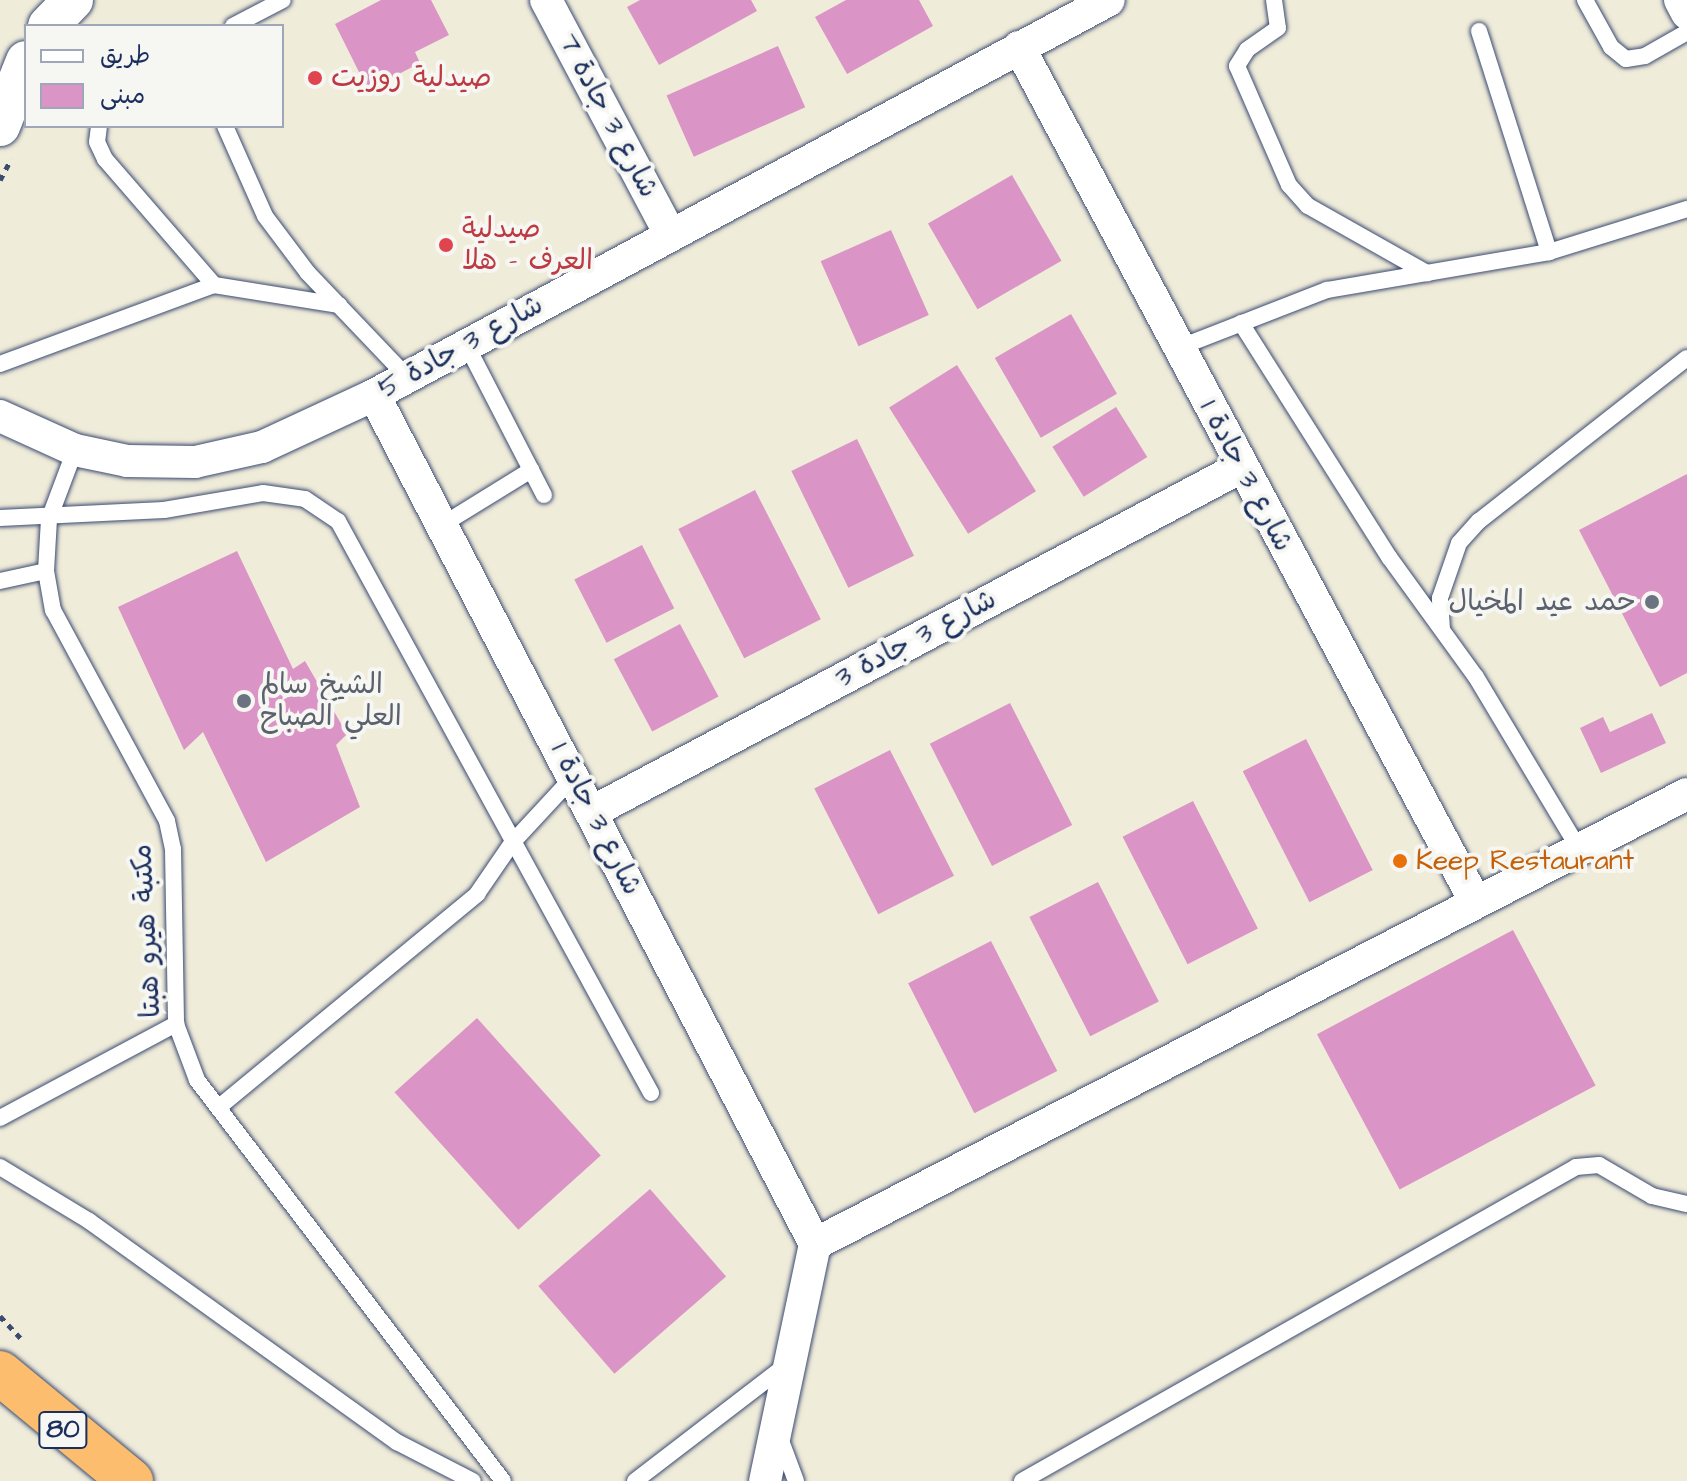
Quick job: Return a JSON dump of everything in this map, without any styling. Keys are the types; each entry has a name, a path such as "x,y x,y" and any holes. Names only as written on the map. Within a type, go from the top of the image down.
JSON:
{"highway":[{"name":"80","path":"0,1373 131,1481"}],"street":[{"path":"50,24 73,0"},
{"name":"شارع 3 جادة 7","path":"546,0 669,232"},
{"name":"شارع 3 جادة 5","path":"0,416 75,450 127,461 195,462 262,447 374,395 669,232 1109,0"},
{"path":"1680,0 1687,13"},
{"name":"شارع 3 جادة 1","path":"1019,47 1476,903"},
{"path":"0,126 24,66"},
{"name":"شارع 3 جادة 1","path":"374,395 815,1244"},
{"name":"شارع 3 جادة 3","path":"592,812 1241,467"},
{"path":"765,1481 815,1244 1687,794"}],"lane":[{"path":"237,24 283,0"},
{"path":"1274,0 1278,28 1247,50 1237,66 1289,185 1308,206 1427,273"},
{"path":"1585,0 1611,47 1626,59 1645,56 1687,32"},
{"path":"1479,31 1549,252"},
{"path":"99,128 97,142 105,159 214,285"},
{"path":"226,128 265,216 339,305 407,377"},
{"path":"1178,348 1327,290 1549,252 1687,209"},
{"path":"0,364 214,285 339,305"},
{"path":"1241,323 1389,557 1442,631 1579,849"},
{"path":"466,344 544,495"},
{"path":"1442,631 1440,598 1459,543 1479,521 1687,358"},
{"name":"مكتبة هيرو هبتا","path":"75,450 49,519 46,571 53,610 167,821 173,849 176,1024 197,1080 503,1481"},
{"path":"442,525 531,470"},
{"path":"0,518 49,519 164,510 263,493 305,499 338,521 651,1093"},
{"path":"0,581 46,571"},
{"path":"219,1107 477,894 512,843 574,776"},
{"path":"0,1118 176,1024"},
{"path":"1022,1481 1576,1167 1599,1165 1652,1196 1687,1204"},
{"path":"0,1167 89,1221 397,1442 473,1481"},
{"path":"635,1481 790,1362"},
{"path":"776,1429 796,1481"}],"building":[{"path":"381,0 431,0 449,35 415,52 420,63 368,90 335,24"},
{"path":"640,0 751,0 757,11 659,65 627,7"},
{"path":"846,0 919,0 933,26 847,74 815,17"},
{"path":"778,46 805,107 694,157 667,96"},
{"path":"1012,175 1062,261 977,309 928,224"},
{"path":"891,230 929,315 858,346 821,261"},
{"path":"1071,314 1117,394 1041,438 995,358"},
{"path":"957,365 1036,491 968,534 889,407"},
{"path":"1116,407 1147,457 1084,497 1052,447"},
{"path":"857,439 914,556 848,588 791,471"},
{"name":"حمد عيد المخيال","path":"1687,474 1687,673 1660,687 1579,530"},
{"path":"755,490 821,619 744,658 678,529"},
{"path":"642,545 674,608 607,643 574,580"},
{"name":"الشيخ سالم العلي الصباح","path":"237,551 293,669 305,661 347,734 336,745 360,807 266,862 203,732 184,750 118,607"},
{"path":"680,624 718,696 652,732 614,659"},
{"path":"1010,703 1072,825 992,866 930,744"},
{"path":"1652,713 1666,743 1601,773 1580,728 1603,717 1610,732"},
{"path":"1306,739 1373,870 1309,902 1243,771"},
{"path":"890,750 954,876 878,914 814,789"},
{"path":"1193,801 1258,928 1188,964 1123,837"},
{"path":"1098,882 1159,1001 1090,1036 1029,917"},
{"path":"1513,930 1596,1085 1400,1190 1317,1034"},
{"path":"991,941 1057,1071 974,1113 908,983"},
{"path":"477,1018 601,1155 518,1230 395,1092"},
{"path":"650,1189 726,1277 614,1374 538,1286"}],"place":[{"name":"صيدلية روزيت","path":"315,78"},
{"name":"صيدلية العرف - هلا","path":"446,245"},
{"name":"حمد عيد المخيال","path":"1652,602"},
{"name":"الشيخ سالم العلي الصباح","path":"244,701"},
{"name":"Keep Restaurant","path":"1400,861"}]}
